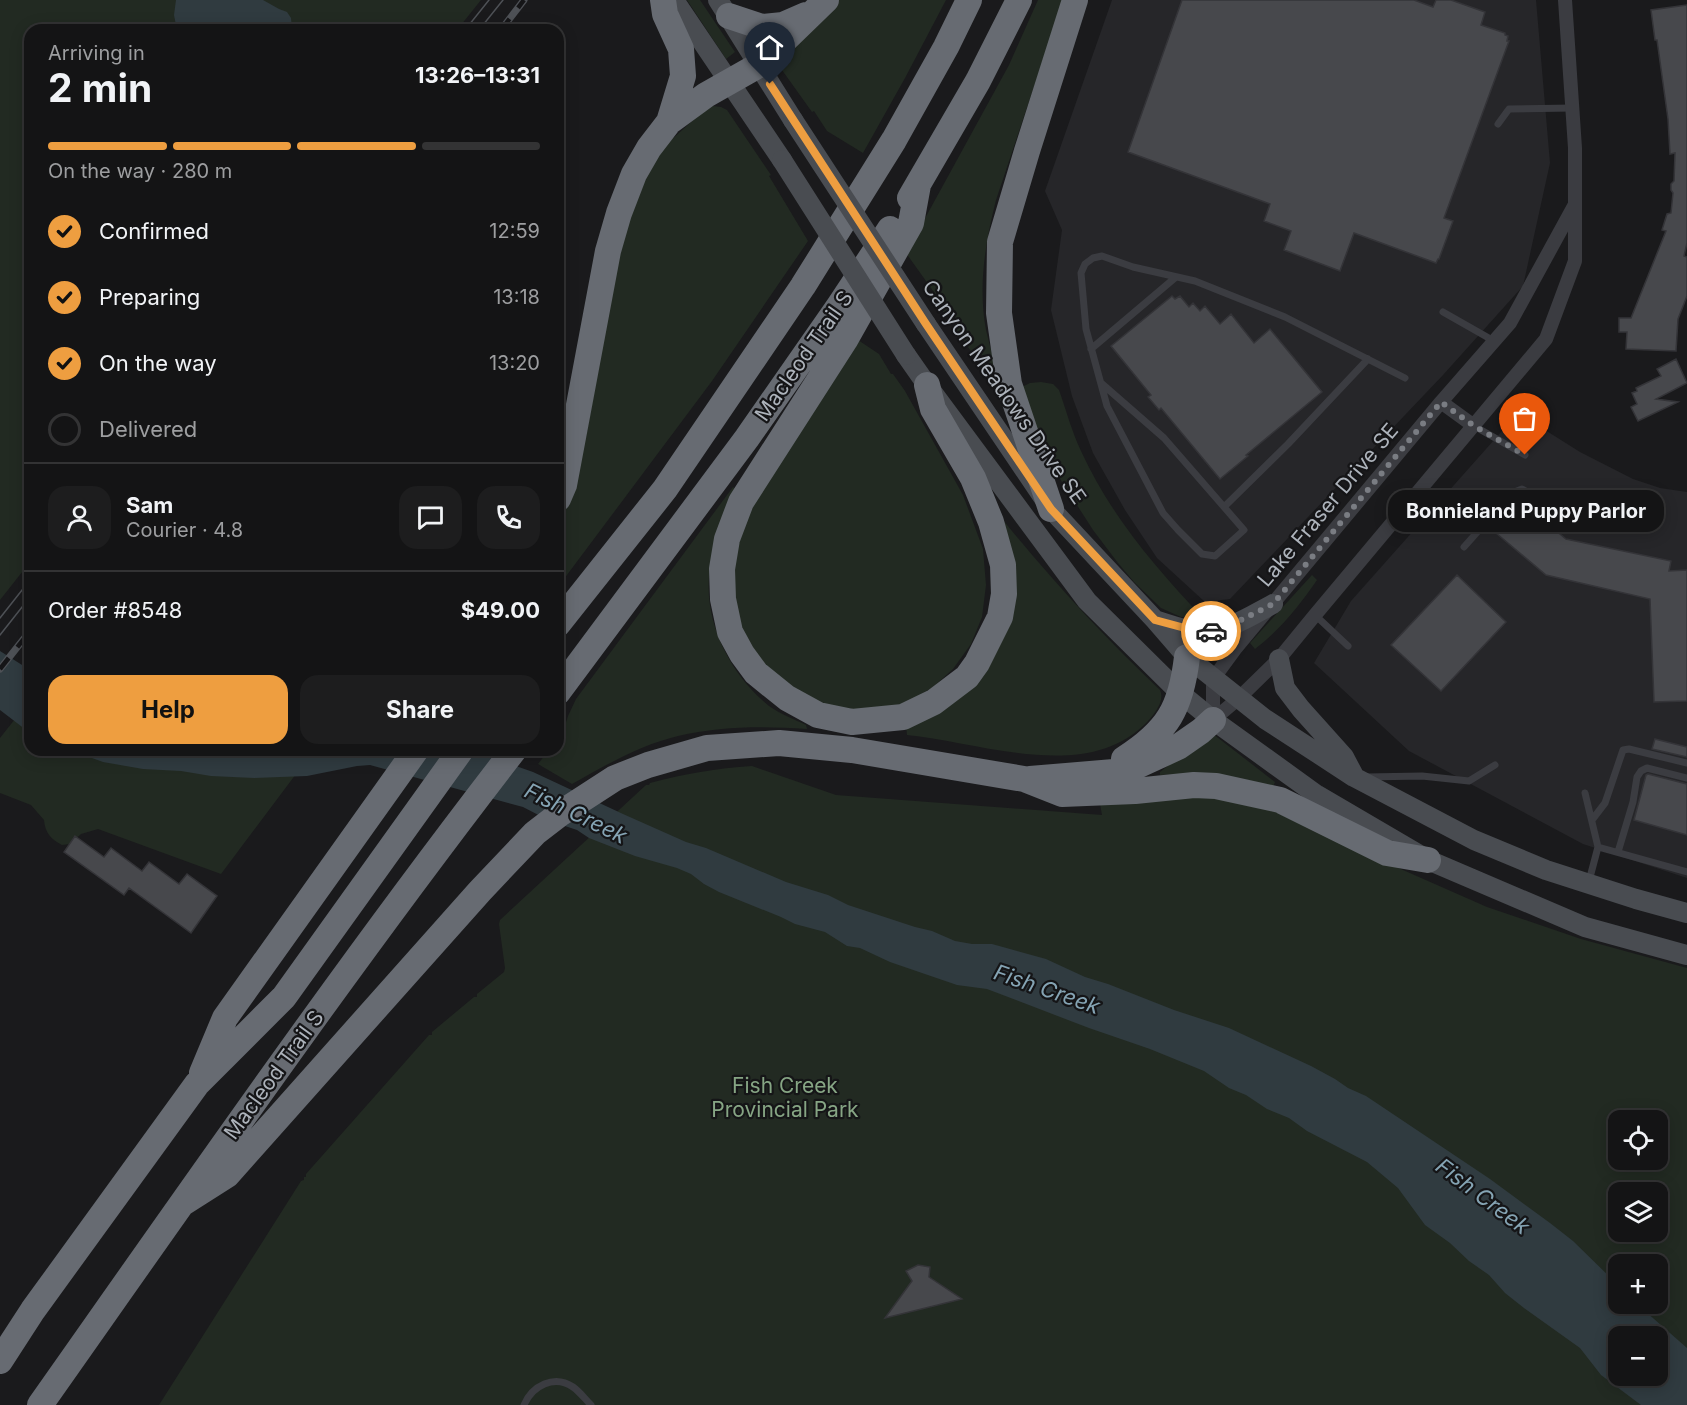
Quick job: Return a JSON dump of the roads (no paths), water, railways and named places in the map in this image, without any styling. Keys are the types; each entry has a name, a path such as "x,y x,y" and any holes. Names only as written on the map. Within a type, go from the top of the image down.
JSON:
{"highway":[{"path":"663,0 665,14 681,49 682,58 682,76 669,122"},
{"name":"Macleod Trail S","path":"564,616 665,489 803,286 894,140 946,47 969,0"},
{"name":"Macleod Trail S","path":"564,684 747,438 840,306 918,185 978,81 1018,0"},
{"path":"1051,509 1009,384 999,313 1000,242 1075,0"},
{"path":"564,485 608,251 634,174 648,148 669,122 706,95 759,65 821,5"},
{"path":"723,8 762,27 783,26 821,5"},
{"path":"918,185 911,223 845,340 741,502 727,538 722,569 723,599 730,632 756,673 787,698 818,714 852,722 903,717 934,702 967,677 977,663 1000,617 1004,594 1003,565 991,522 973,478 933,409 927,385"},
{"path":"1101,774 1155,737 1174,709 1184,680 1187,657"},
{"path":"1024,779 1126,771 1178,747 1212,720"},
{"path":"183,1203 227,1175 480,891 535,833 615,778 648,765 707,748 779,743 852,750 1024,779 1062,794 1135,792 1194,785 1216,786 1280,800 1387,853 1428,860"},
{"path":"197,1084 225,1018 412,756"},
{"name":"Macleod Trail S","path":"0,1361 33,1310 197,1084 284,997 457,756"},
{"name":"Macleod Trail S","path":"40,1405 434,854 509,756"},
{"path":"0,1332 33,1310"}],"main road":[{"path":"674,0 782,160 927,385 1087,601 1180,693 1212,720 1317,795 1428,860 1585,927 1687,955"},
{"name":"Canyon Meadows Drive SE","path":"723,8 926,324 1051,509 1187,657 1264,719 1354,777 1474,840 1546,870 1636,899 1687,912"},
{"path":"1155,620 1196,631 1213,631 1273,604"},
{"path":"1279,659 1285,688 1301,710 1344,757 1354,777"}],"street":[{"name":"Lake Fraser Drive SE","path":"1212,720 1239,698 1279,659 1546,339 1575,261 1575,148 1565,0"},
{"name":"Lake Fraser Drive SE","path":"1213,679 1235,649 1509,323 1575,204"},
{"path":"1441,402 1474,426"},
{"path":"1212,720 1213,679"}],"lane":[{"path":"1498,124 1509,109 1573,108"},
{"path":"1100,383 1164,438 1244,530 1215,556 1202,554 1163,513 1107,406 1100,383 1086,329 1081,273 1085,264 1093,258 1102,256 1133,267 1195,281 1285,317 1405,378"},
{"path":"1091,349 1176,277"},
{"path":"1443,312 1493,342"},
{"path":"1224,507 1288,444 1368,359"},
{"path":"1474,426 1525,455"},
{"path":"1464,547 1512,493 1522,489 1563,514 1576,513 1586,508 1597,492"},
{"path":"1315,615 1348,646"},
{"path":"1592,820 1605,803 1623,750 1629,748 1687,763"},
{"path":"1354,777 1422,776 1469,781 1495,765"},
{"path":"1618,852 1633,802 1637,777 1641,771 1647,768 1687,778"},
{"path":"1586,793 1598,847 1588,883"},
{"path":"1598,847 1687,872"},
{"path":"524,1405 533,1391 541,1385 553,1382 567,1384 574,1388 591,1405"}],"water":[{"path":"176,0 263,0 287,12 292,24 176,24 174,15"},
{"path":"0,651 24,666 24,728 0,710"},
{"name":"Fish Creek","path":"86,756 487,756 533,772 686,842 706,848 786,882 828,895 848,905 932,931 955,941 992,944 1046,959 1085,977 1229,1028 1311,1066 1366,1096 1490,1179 1573,1241 1608,1275 1608,1314 1648,1314 1662,1326 1608,1326 1608,1380 1601,1375 1580,1348 1505,1293 1489,1275 1425,1225 1398,1188 1367,1162 1307,1131 1289,1118 1229,1088 1204,1071 987,989 957,985 890,962 860,948 847,946 825,932 795,924 719,892 691,874 589,838 577,830 550,821 523,807 370,765 307,776 254,778 211,776 181,771 143,769 103,762"},
{"path":"1668,1331 1687,1348 1687,1405 1641,1405 1616,1386 1668,1386"}],"tram line":[{"path":"470,24 489,0"},
{"path":"484,24 503,0"},
{"path":"0,618 24,588"},
{"path":"0,635 24,605"}],"railway":[{"path":"506,24 524,0"},
{"path":"0,669 24,639"}],"place":[{"name":"Bonnieland Puppy Parlor","path":"1525,455"}],"park label":[{"name":"Fish Creek Provincial Park","path":"785,1098"}]}
